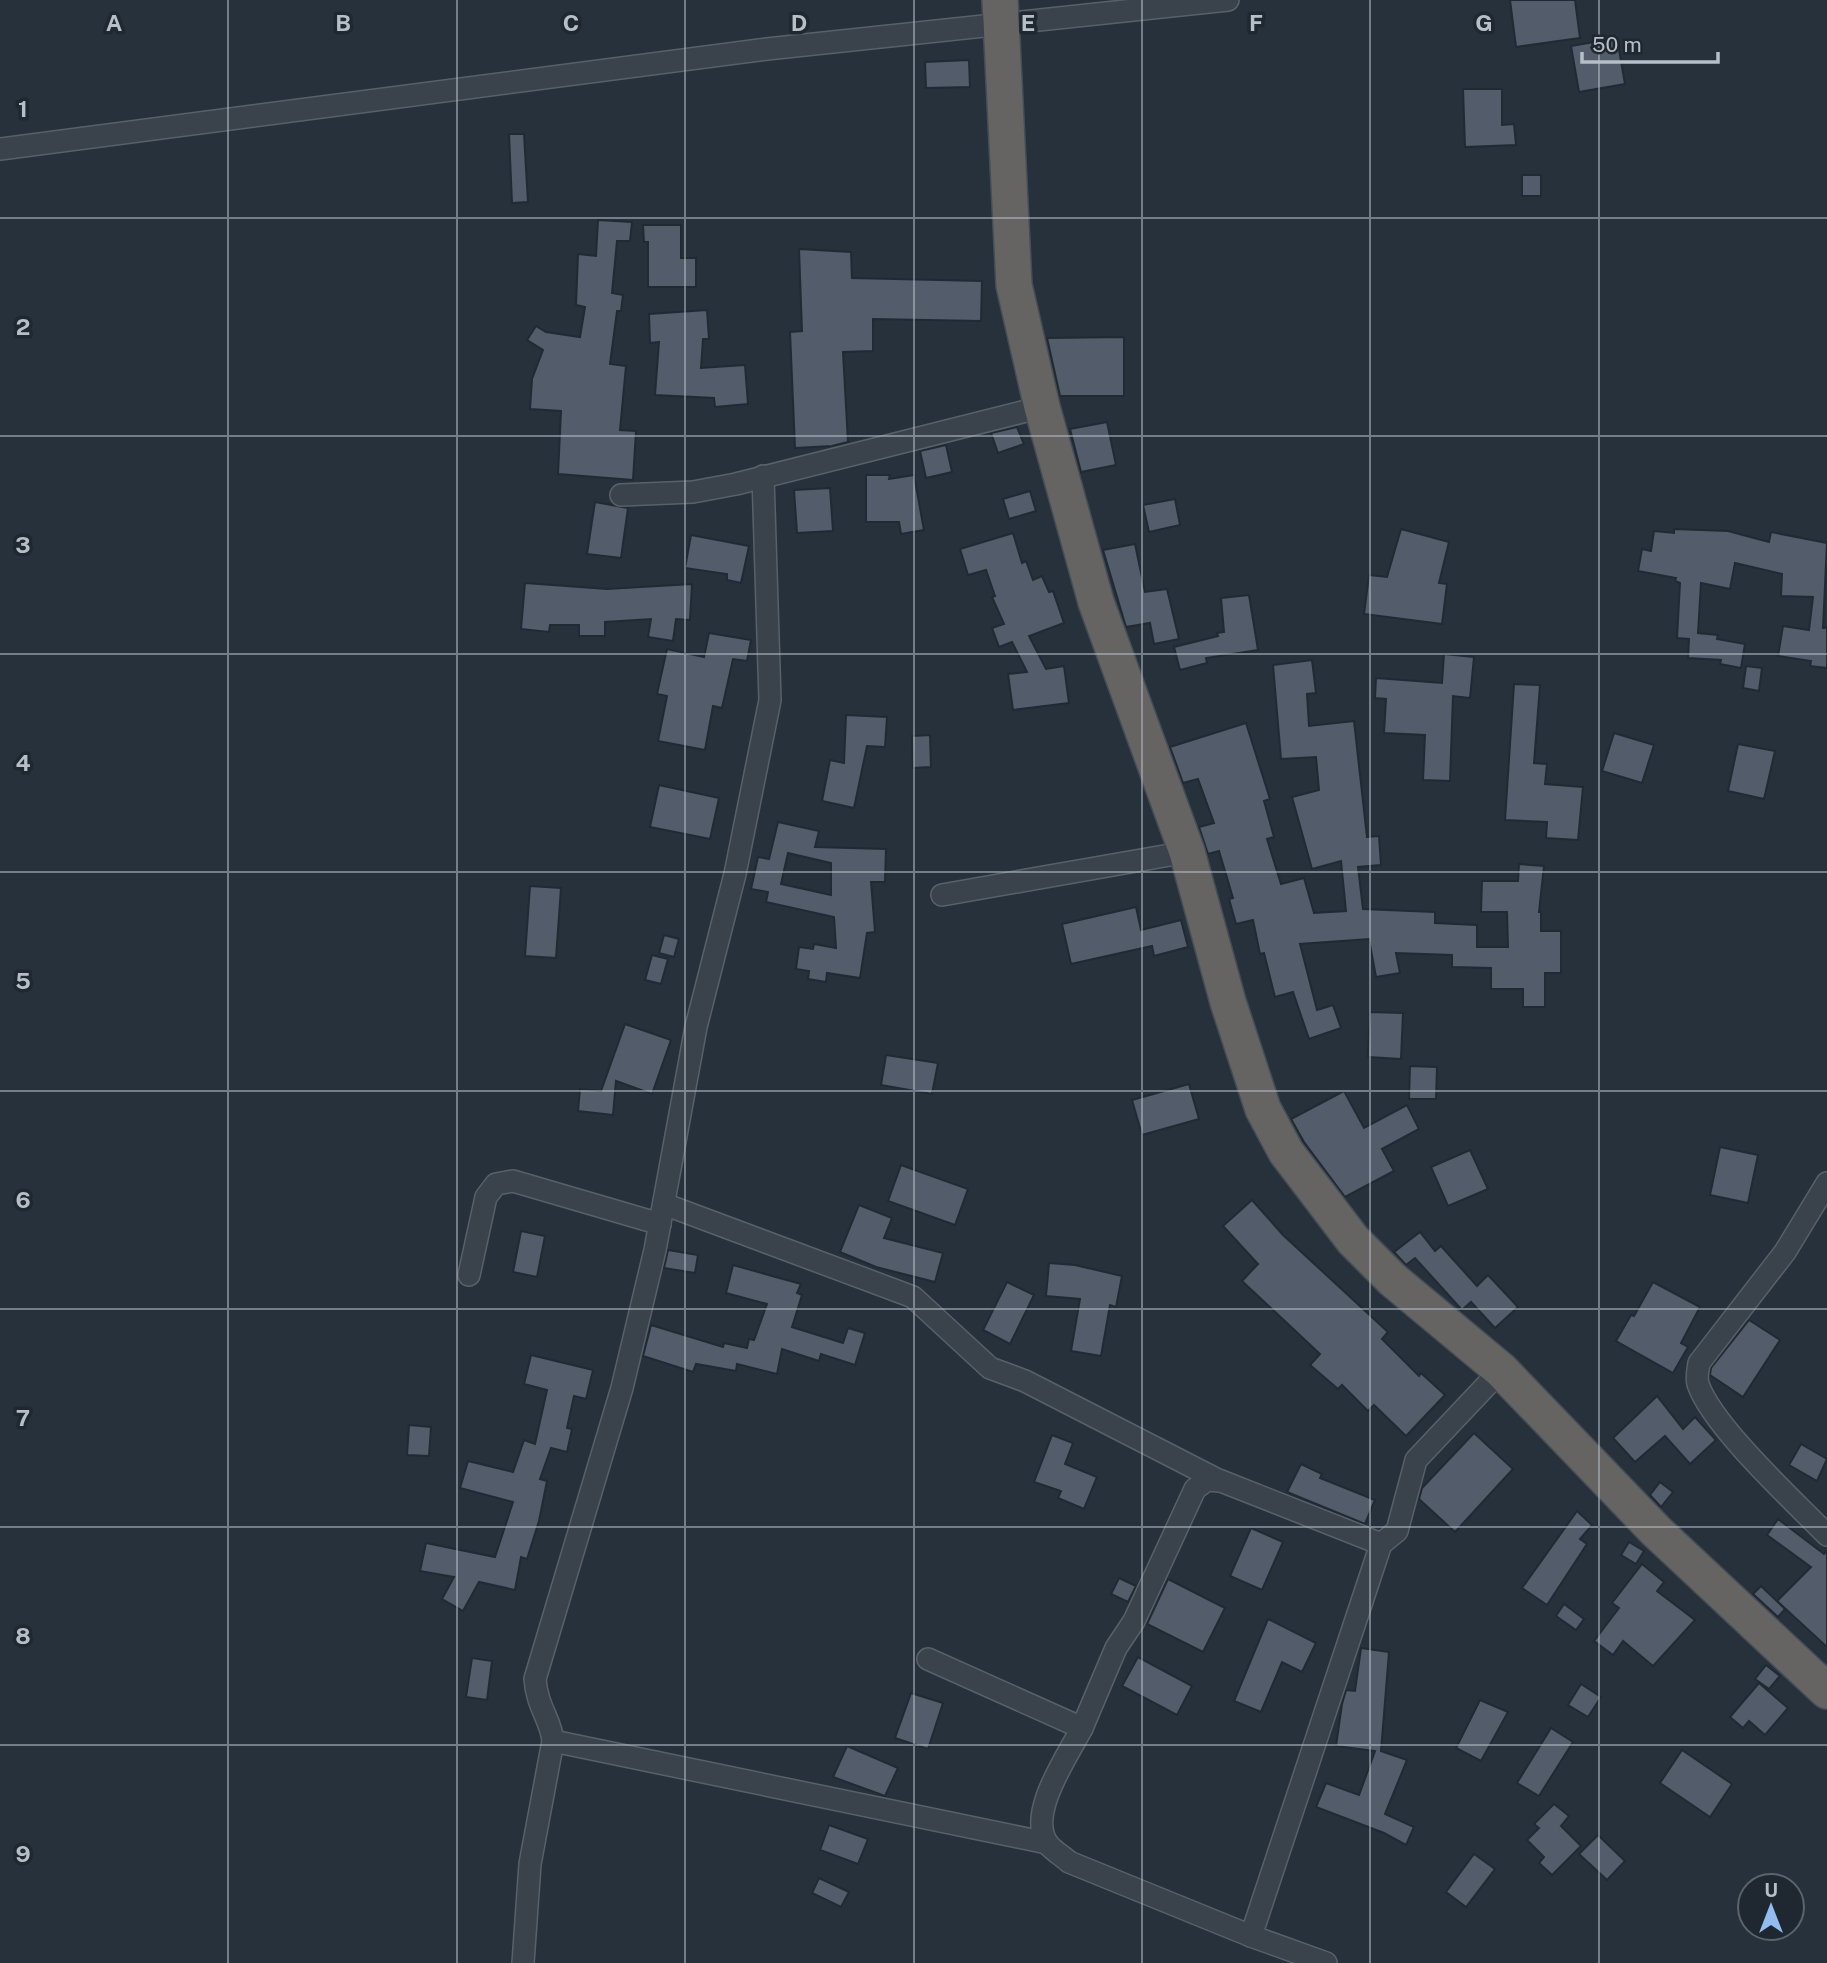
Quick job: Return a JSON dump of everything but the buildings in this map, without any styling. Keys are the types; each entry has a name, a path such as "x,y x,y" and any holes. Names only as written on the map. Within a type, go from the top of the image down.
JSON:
{"highway":[{"path":"1001,12 1014,285 1042,407 1096,602 1187,852 1249,1074 1286,1152 1353,1240 1393,1280 1501,1370 1656,1531 1827,1691"}],"street":[{"path":"0,149 767,49 1001,12 1227,0"},
{"path":"621,495 693,492 1042,407"},
{"path":"523,1963 530,1864 553,1741 552,1731 536,1699 535,1679 622,1388 662,1214 696,1027 735,874 769,700 763,476"},
{"path":"943,895 1187,852"},
{"path":"469,1275 486,1196 496,1184 513,1181 662,1214 913,1297 990,1368 1025,1381 1221,1481 1381,1545"},
{"path":"1827,1183 1785,1252 1699,1363 1697,1381 1707,1405 1760,1466 1827,1535"},
{"path":"1251,1936 1381,1545 1397,1531 1416,1460 1501,1370"},
{"path":"1047,1843 1041,1822 1047,1796 1082,1728 1116,1648 1134,1621 1195,1489 1207,1480 1221,1481"},
{"path":"928,1659 1082,1728"},
{"path":"553,1741 1047,1843 1069,1862 1251,1936 1326,1963"}]}
